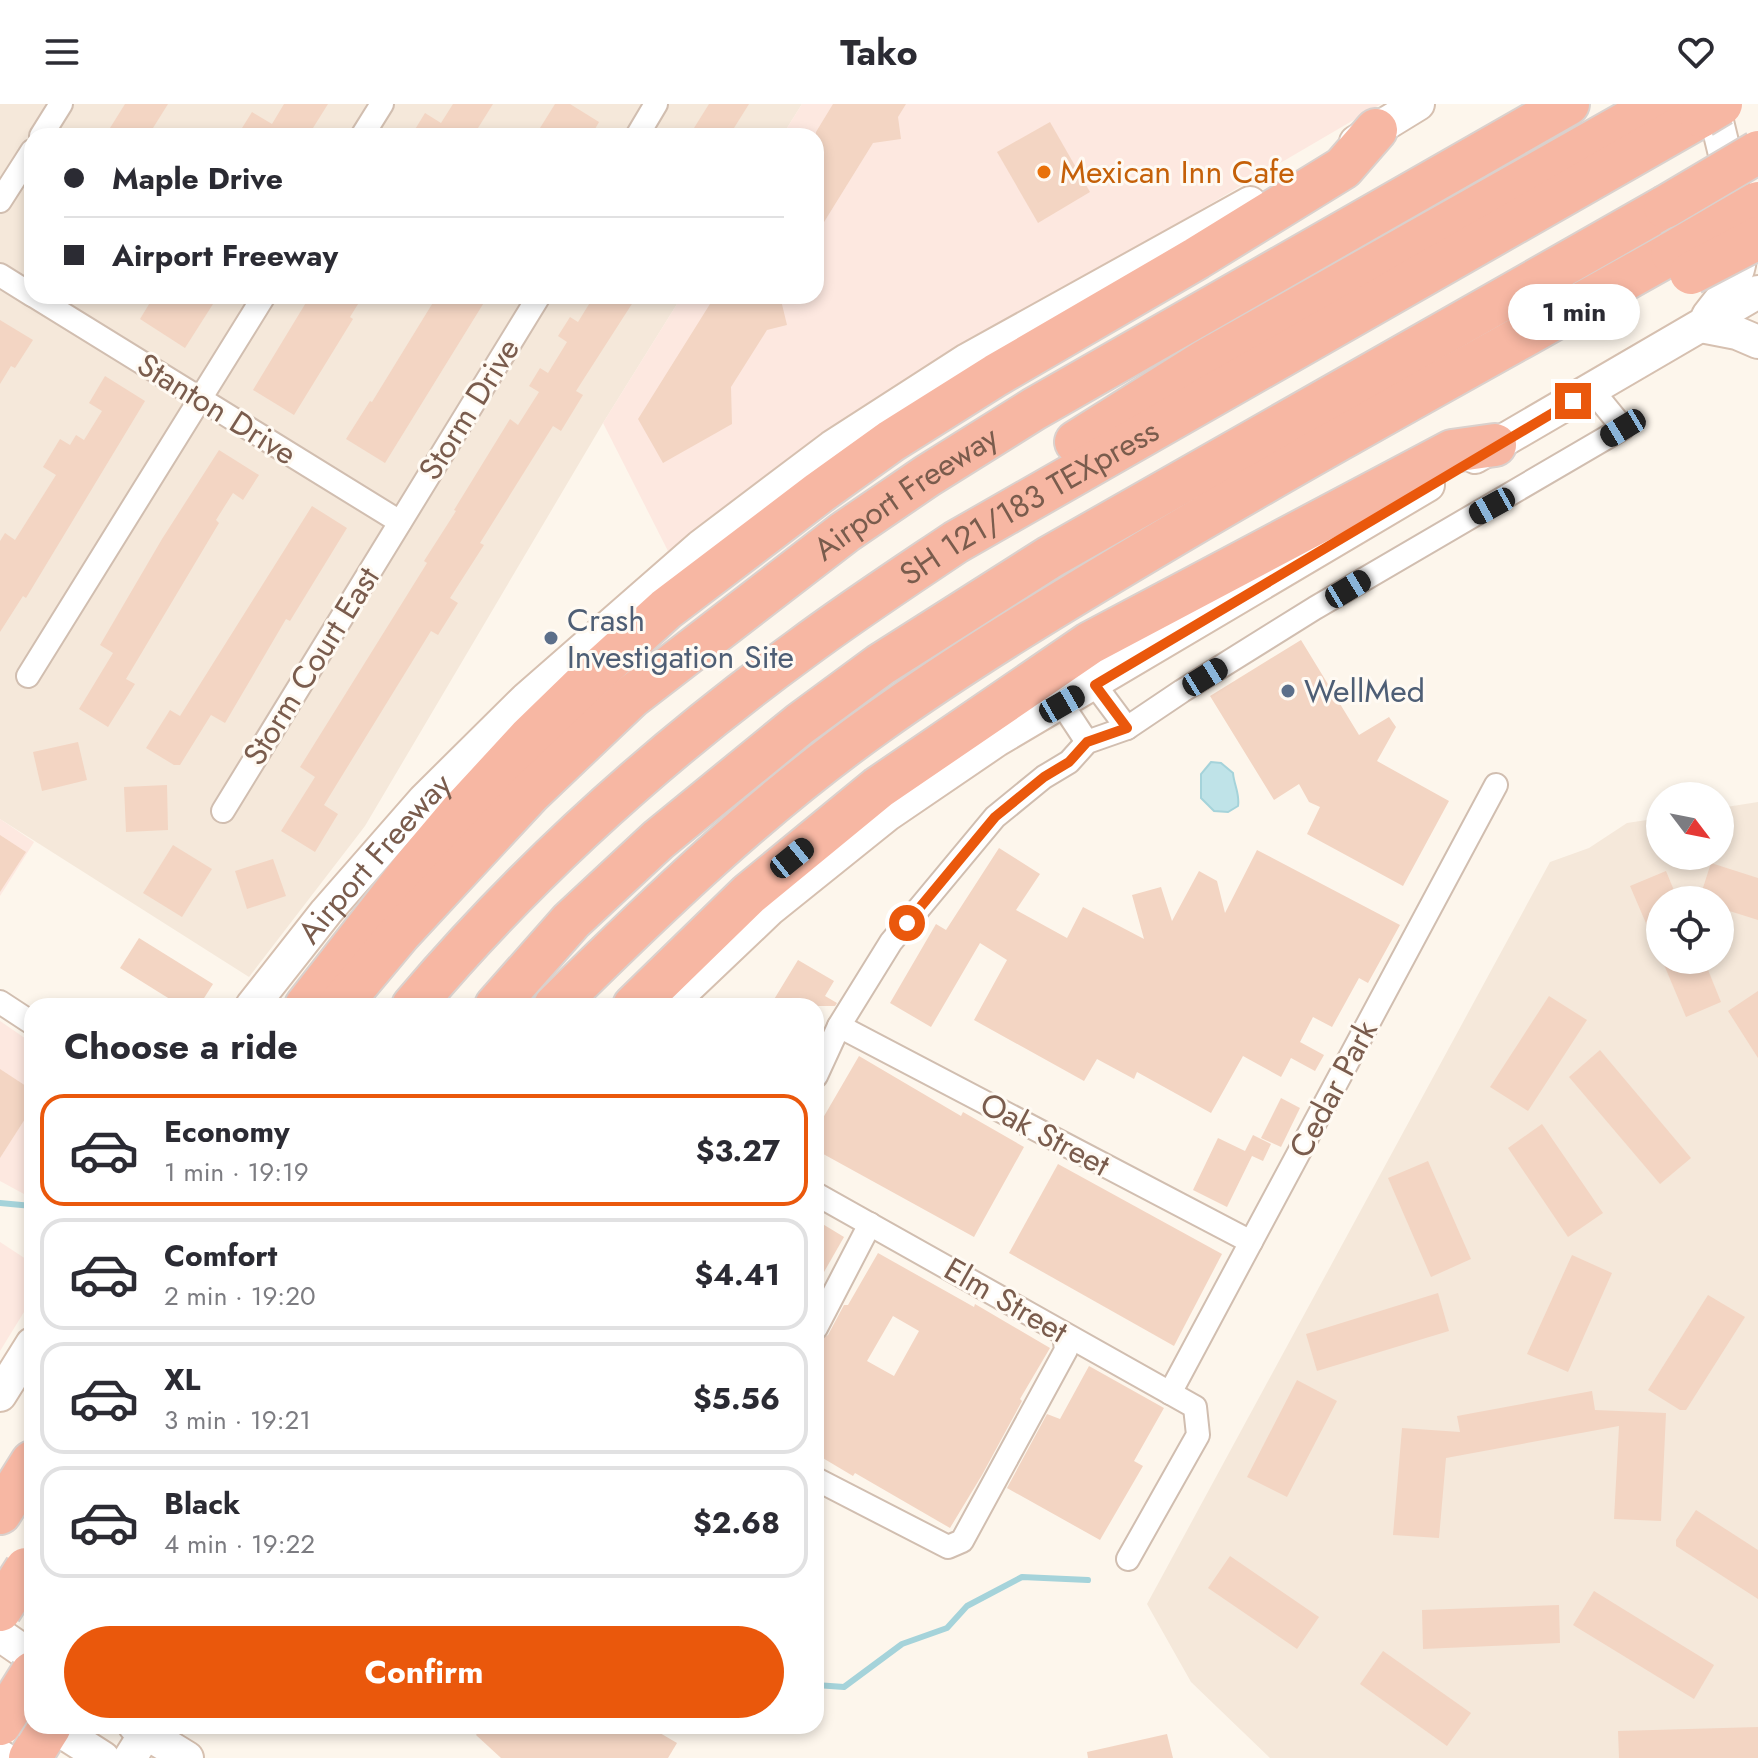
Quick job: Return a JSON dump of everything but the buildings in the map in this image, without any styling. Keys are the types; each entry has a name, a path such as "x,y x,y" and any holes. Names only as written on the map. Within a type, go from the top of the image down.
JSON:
{"highway":[{"name":"Airport Freeway","path":"346,998 400,933 519,804 631,697 833,541 927,476 1034,409 1568,104"},
{"path":"882,591 950,525 1205,361 1660,104"},
{"name":"SH 121/183 TEXpress","path":"420,998 495,916 642,776 719,712 882,591 956,542 1711,108"},
{"path":"312,998 413,869 481,790 530,737 666,609 891,441 1343,168 1376,130"},
{"name":"SH 121/183 TEXpress","path":"503,998 571,921 658,840 800,724 880,665 1050,557 1758,152"},
{"path":"1674,267 1758,203"},
{"path":"563,998 641,921 767,808 875,725 979,654 1239,496 1674,267 1758,238"},
{"path":"642,998 749,894 878,788 1090,643 1452,451 1495,445"},
{"path":"0,1512 24,1474"},
{"path":"0,1610 22,1571"},
{"path":"0,1724 24,1686"},
{"path":"30,1758 46,1734"}],"main road":[{"name":"Airport Freeway","path":"258,998 326,912 424,800 526,699 701,546 832,447 967,360 1306,172 1418,104"},
{"path":"1701,326 1734,280 1740,265 1742,240 1711,108"},
{"path":"676,998 770,909 887,815 997,740 1758,292"},
{"path":"1701,326 1737,333 1758,342"},
{"path":"0,1395 24,1357"},
{"path":"0,1635 24,1652"},
{"path":"0,1692 24,1707"},
{"path":"65,1734 103,1758"},
{"path":"140,1736 187,1758"}],"street":[{"path":"46,128 61,104"},
{"path":"367,128 382,104"},
{"path":"642,128 656,104"},
{"path":"0,201 24,164"},
{"name":"Stanton Drive","path":"0,275 24,290"},
{"name":"Stanton Drive","path":"47,304 400,522"},
{"path":"28,676 259,304"},
{"name":"Storm Drive","path":"400,522 534,304"},
{"path":"824,1059 839,1026 891,942 995,817 1044,777 1069,762 1087,742 1127,728 1315,608 1623,428 1592,390"},
{"name":"Storm Court East","path":"223,811 400,522"},
{"path":"1095,685 1127,728"},
{"path":"1062,704 1087,742"},
{"name":"Cedar Park","path":"1170,1393 1496,785"},
{"path":"0,1002 24,1018"},
{"name":"Oak Street","path":"839,1026 1251,1242"},
{"name":"Elm Street","path":"824,1198 1195,1407 1198,1435 1128,1559"},
{"path":"824,1313 870,1224"},
{"path":"824,1483 948,1547 962,1541 1066,1350 1064,1334"}],"shaded area":[{"path":"0,104 802,104 787,128 24,128 24,304 677,304 603,423 365,826 249,977 0,819"},
{"path":"802,104 1381,104 905,386 668,551 603,423 677,304 824,304 824,128 787,128"},
{"path":"1758,802 1758,1758 1270,1758 1191,1682 1147,1604 1550,862 1589,848 1627,823 1646,820 1646,870 1734,870 1734,806"},
{"path":"0,819 34,842 0,896"},
{"path":"0,1021 24,1038 24,1194 0,1181"},
{"path":"0,1242 24,1258 24,1312 0,1351"}],"water":[{"path":"1211,762 1221,763 1233,773 1238,806 1228,812 1214,811 1201,798 1201,774"}],"waterway":[{"path":"0,1203 24,1205"},
{"path":"824,1686 844,1687 902,1644 947,1628 967,1606 1022,1577 1088,1580"}],"place":[{"name":"Mexican Inn Cafe","path":"1044,172"},
{"name":"Crash Investigation Site","path":"551,638"},
{"name":"WellMed","path":"1288,691"}],"route":[{"path":"907,923 995,817 1044,777 1069,762 1087,742 1127,728 1095,685 1573,401"}]}
